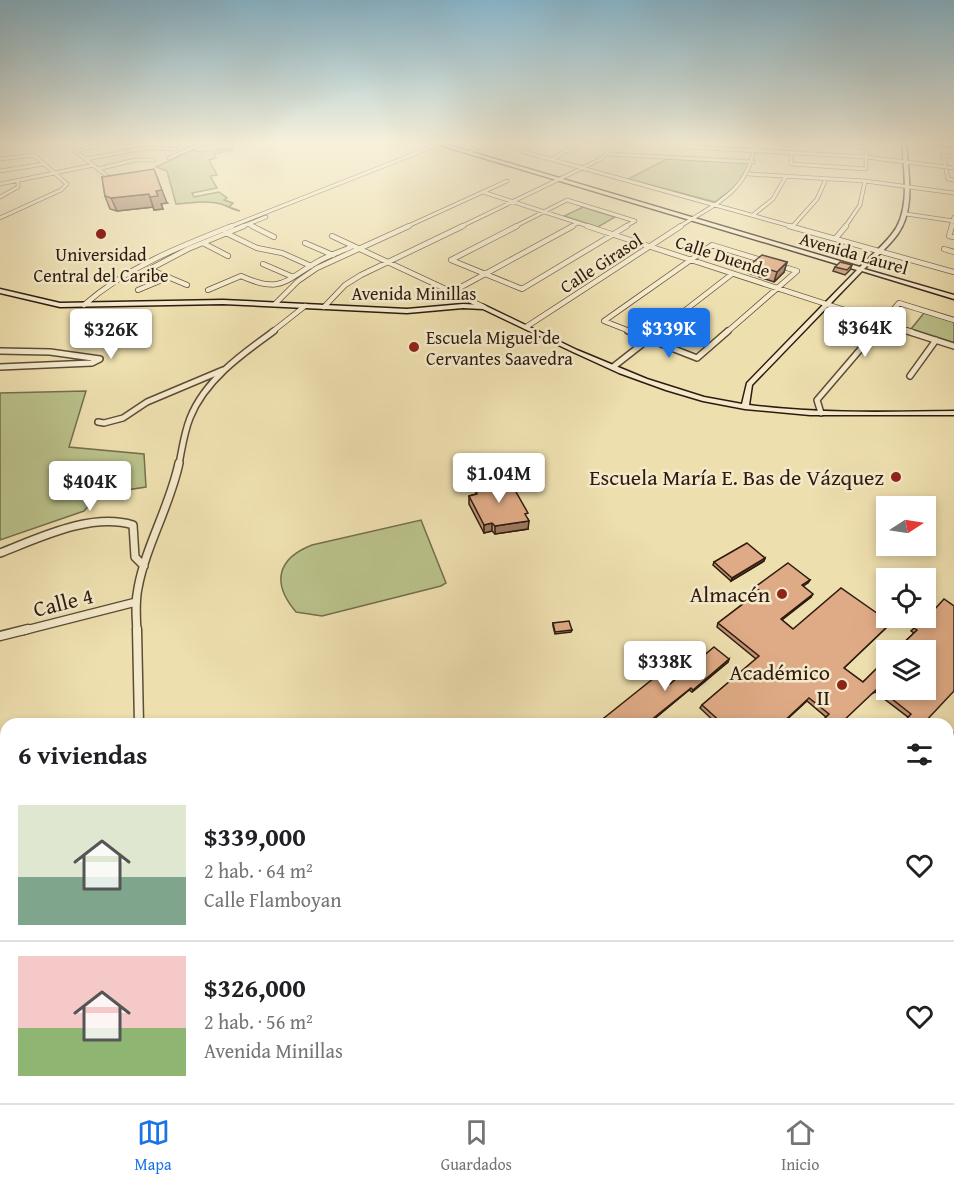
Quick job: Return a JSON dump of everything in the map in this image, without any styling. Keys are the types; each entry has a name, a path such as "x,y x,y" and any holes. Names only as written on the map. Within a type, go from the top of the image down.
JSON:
{"street":[{"path":"0,218 50,194"},
{"path":"84,305 97,292 141,266 196,240 311,194"},
{"path":"208,290 241,276 261,285 287,283 311,266 333,255 477,194"},
{"name":"Calle Duende","path":"490,194 954,346"},
{"path":"324,307 345,285 387,262 529,194"},
{"name":"Avenida Laurel","path":"614,194 954,297"},
{"path":"678,194 954,272"},
{"name":"Calle Girasol","path":"526,327 730,194"},
{"path":"753,215 776,194"},
{"path":"792,227 817,203 820,194"},
{"path":"836,238 860,209 864,194"},
{"path":"745,407 748,384 896,233 906,214 907,194"},
{"path":"567,200 635,221 522,289 451,260 544,212 567,200"},
{"path":"906,214 954,220 949,236 954,237"},
{"path":"150,269 203,243 266,217"},
{"path":"452,292 578,223"},
{"path":"248,224 274,237"},
{"path":"226,233 256,248 282,253 311,266"},
{"path":"332,236 484,307"},
{"path":"203,243 228,256"},
{"path":"305,243 333,255"},
{"path":"712,245 797,271 697,358 604,321 690,260 712,245"},
{"path":"275,304 298,281 355,247"},
{"path":"944,249 954,252"},
{"path":"262,264 293,277"},
{"path":"141,266 187,285"},
{"name":"Avenida Laurel","path":"863,268 954,292"},
{"path":"613,367 732,274"},
{"path":"138,290 169,277"},
{"name":"Avenida Minillas","path":"0,291 39,302 84,305 275,304 407,310 463,306 484,307 613,367 669,390 745,407 821,413 954,413"},
{"path":"821,413 816,400 898,303 954,320"},
{"path":"139,718 135,602 138,583 174,488 190,417 207,391 228,368 305,306"},
{"path":"910,376 936,340"},
{"path":"0,351 50,352 100,359 97,362 83,364 36,368 0,367"},
{"path":"83,364 88,357"},
{"path":"98,422 104,423 123,418 147,402 228,368"},
{"path":"0,553 69,529 112,520 126,520 133,525 135,557 144,566"},
{"name":"Calle 4","path":"0,636 135,602"}],"green space":[{"path":"173,194 193,194 194,197 222,194 227,198 224,200 233,203 229,207 240,211 210,202 176,204"},
{"path":"687,194 725,194 715,202"},
{"path":"583,207 615,217 598,227 564,216"},
{"path":"924,313 954,322 954,343 911,329"},
{"path":"86,391 69,447 144,454 146,487 100,494 84,511 0,540 0,393"},
{"path":"421,520 446,583 322,616 296,612 288,602 283,592 282,573 291,557 300,551 312,545"}],"building":[{"path":"105,194 145,194 111,198"},
{"path":"762,255 787,262 777,272 751,264"},
{"path":"840,262 852,265 847,270 835,267"},
{"path":"504,478 508,485 512,485 528,513 525,514 529,521 495,526 492,523 484,525 469,496 477,494 476,490 486,487 485,482"},
{"path":"747,543 765,558 732,578 714,562"},
{"path":"788,563 810,580 802,585 813,594 781,619 793,629 841,588 876,612 876,628 886,628 844,668 863,682 876,669 876,690 846,718 825,718 829,714 809,698 787,718 716,718 702,705 759,656 718,623 760,591 755,587"},
{"path":"944,599 954,606 954,691 929,718 907,718 911,714 893,700 936,700 936,640 907,640 917,630 914,628 936,628 936,608"},
{"path":"569,621 572,630 555,632 553,623"},
{"path":"714,647 729,659 693,690 691,688 654,718 604,718 659,674 670,684"}],"place":[{"name":"Universidad Central del Caribe","path":"101,234"},
{"name":"Escuela Miguel de Cervantes Saavedra","path":"414,347"},
{"name":"Escuela María E. Bas de Vázquez","path":"896,477"},
{"name":"Almacén","path":"782,594"},
{"name":"Académico II","path":"842,685"}]}
